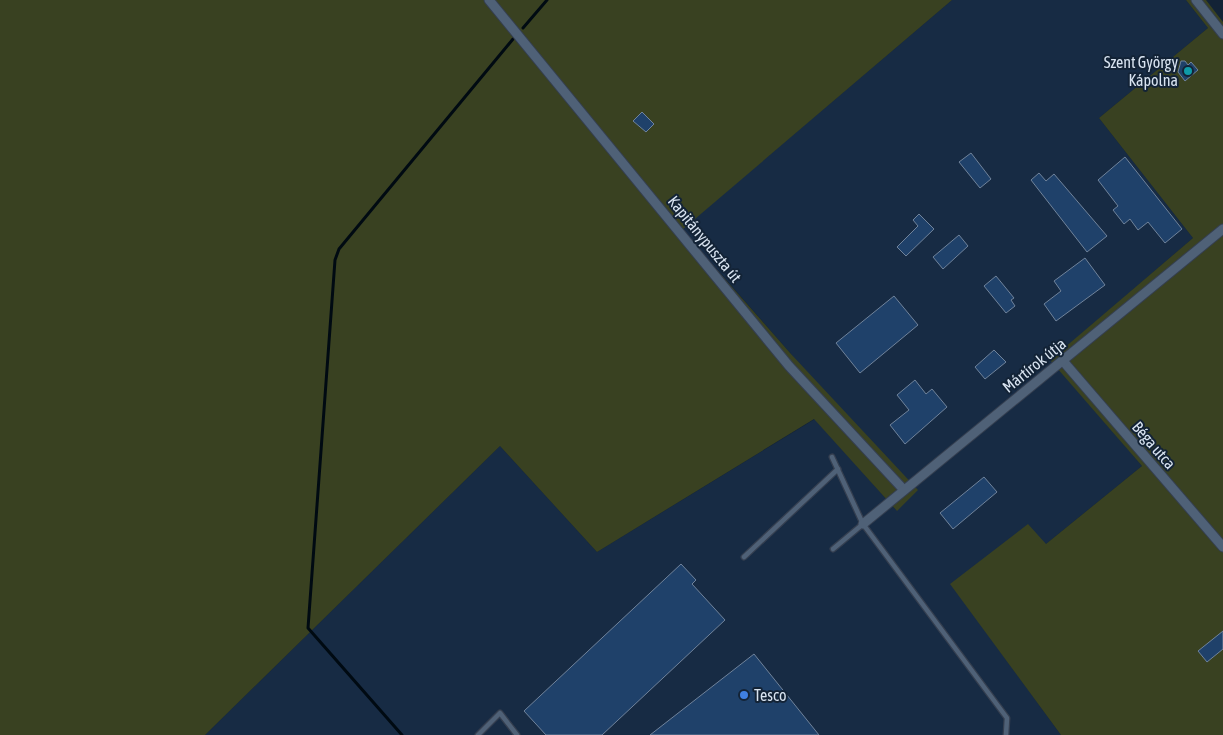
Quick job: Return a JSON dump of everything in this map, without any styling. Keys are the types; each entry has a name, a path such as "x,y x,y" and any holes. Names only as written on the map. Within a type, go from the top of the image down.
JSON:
{"street":[{"name":"Kapitánypuszta út","path":"489,0 789,366 904,490"},
{"path":"1196,0 1223,34"},
{"name":"Mártírok útja","path":"864,524 1223,229"},
{"name":"Béga utca","path":"1063,361 1223,547"}],"lane":[{"path":"832,457 864,524 1007,718 1006,735"},
{"path":"744,557 838,470"},
{"path":"834,549 864,524"},
{"path":"478,735 500,713 517,735"}],"shaded area":[{"path":"952,0 1186,0 1208,28 1099,118 1193,238 1051,360 1142,466 1046,544 951,584 1061,735 205,735 500,446 597,552 815,419 897,511 791,354 682,229"}],"green space":[{"path":"0,0 952,0 682,230 791,354 918,490 897,511 814,419 597,552 500,446 205,735 0,735"},
{"path":"1186,0 1206,0 1223,22 1223,735 1061,735 950,584 1028,524 1046,544 1142,466 1050,360 1193,238 1099,118 1208,28"}],"building":[{"name":"Szent György Kápolna","path":"1181,61 1185,61 1188,65 1191,62 1198,70 1185,81 1178,72"},
{"path":"642,112 654,124 646,132 633,121"},
{"path":"971,153 991,179 980,188 959,162"},
{"path":"1125,157 1182,229 1165,243 1148,222 1138,230 1130,219 1124,224 1113,210 1118,206 1098,180"},
{"path":"1039,173 1046,181 1054,174 1107,236 1087,252 1031,180"},
{"path":"919,214 934,229 906,256 897,247 918,226 913,220"},
{"path":"959,235 968,246 943,269 933,257"},
{"path":"1085,258 1105,285 1056,321 1044,304 1061,291 1054,281"},
{"path":"996,276 1014,298 1011,300 1015,306 1006,313 984,286"},
{"path":"894,296 918,325 860,373 836,343"},
{"path":"994,350 1006,362 985,379 975,367"},
{"path":"915,380 926,394 932,389 947,407 905,444 890,425 909,410 897,395"},
{"path":"984,477 997,492 953,529 940,513"},
{"path":"681,564 696,580 692,584 725,620 602,735 546,735 524,711"},
{"path":"1223,631 1223,649 1207,662 1198,651"},
{"name":"Tesco","path":"754,654 819,735 650,735"}],"waterway":[{"path":"523,28 547,0"},
{"path":"402,735 308,628 335,260 339,249 513,39"}],"place":[{"name":"Szent György Kápolna","path":"1188,71"},
{"name":"Tesco","path":"744,695"}]}
